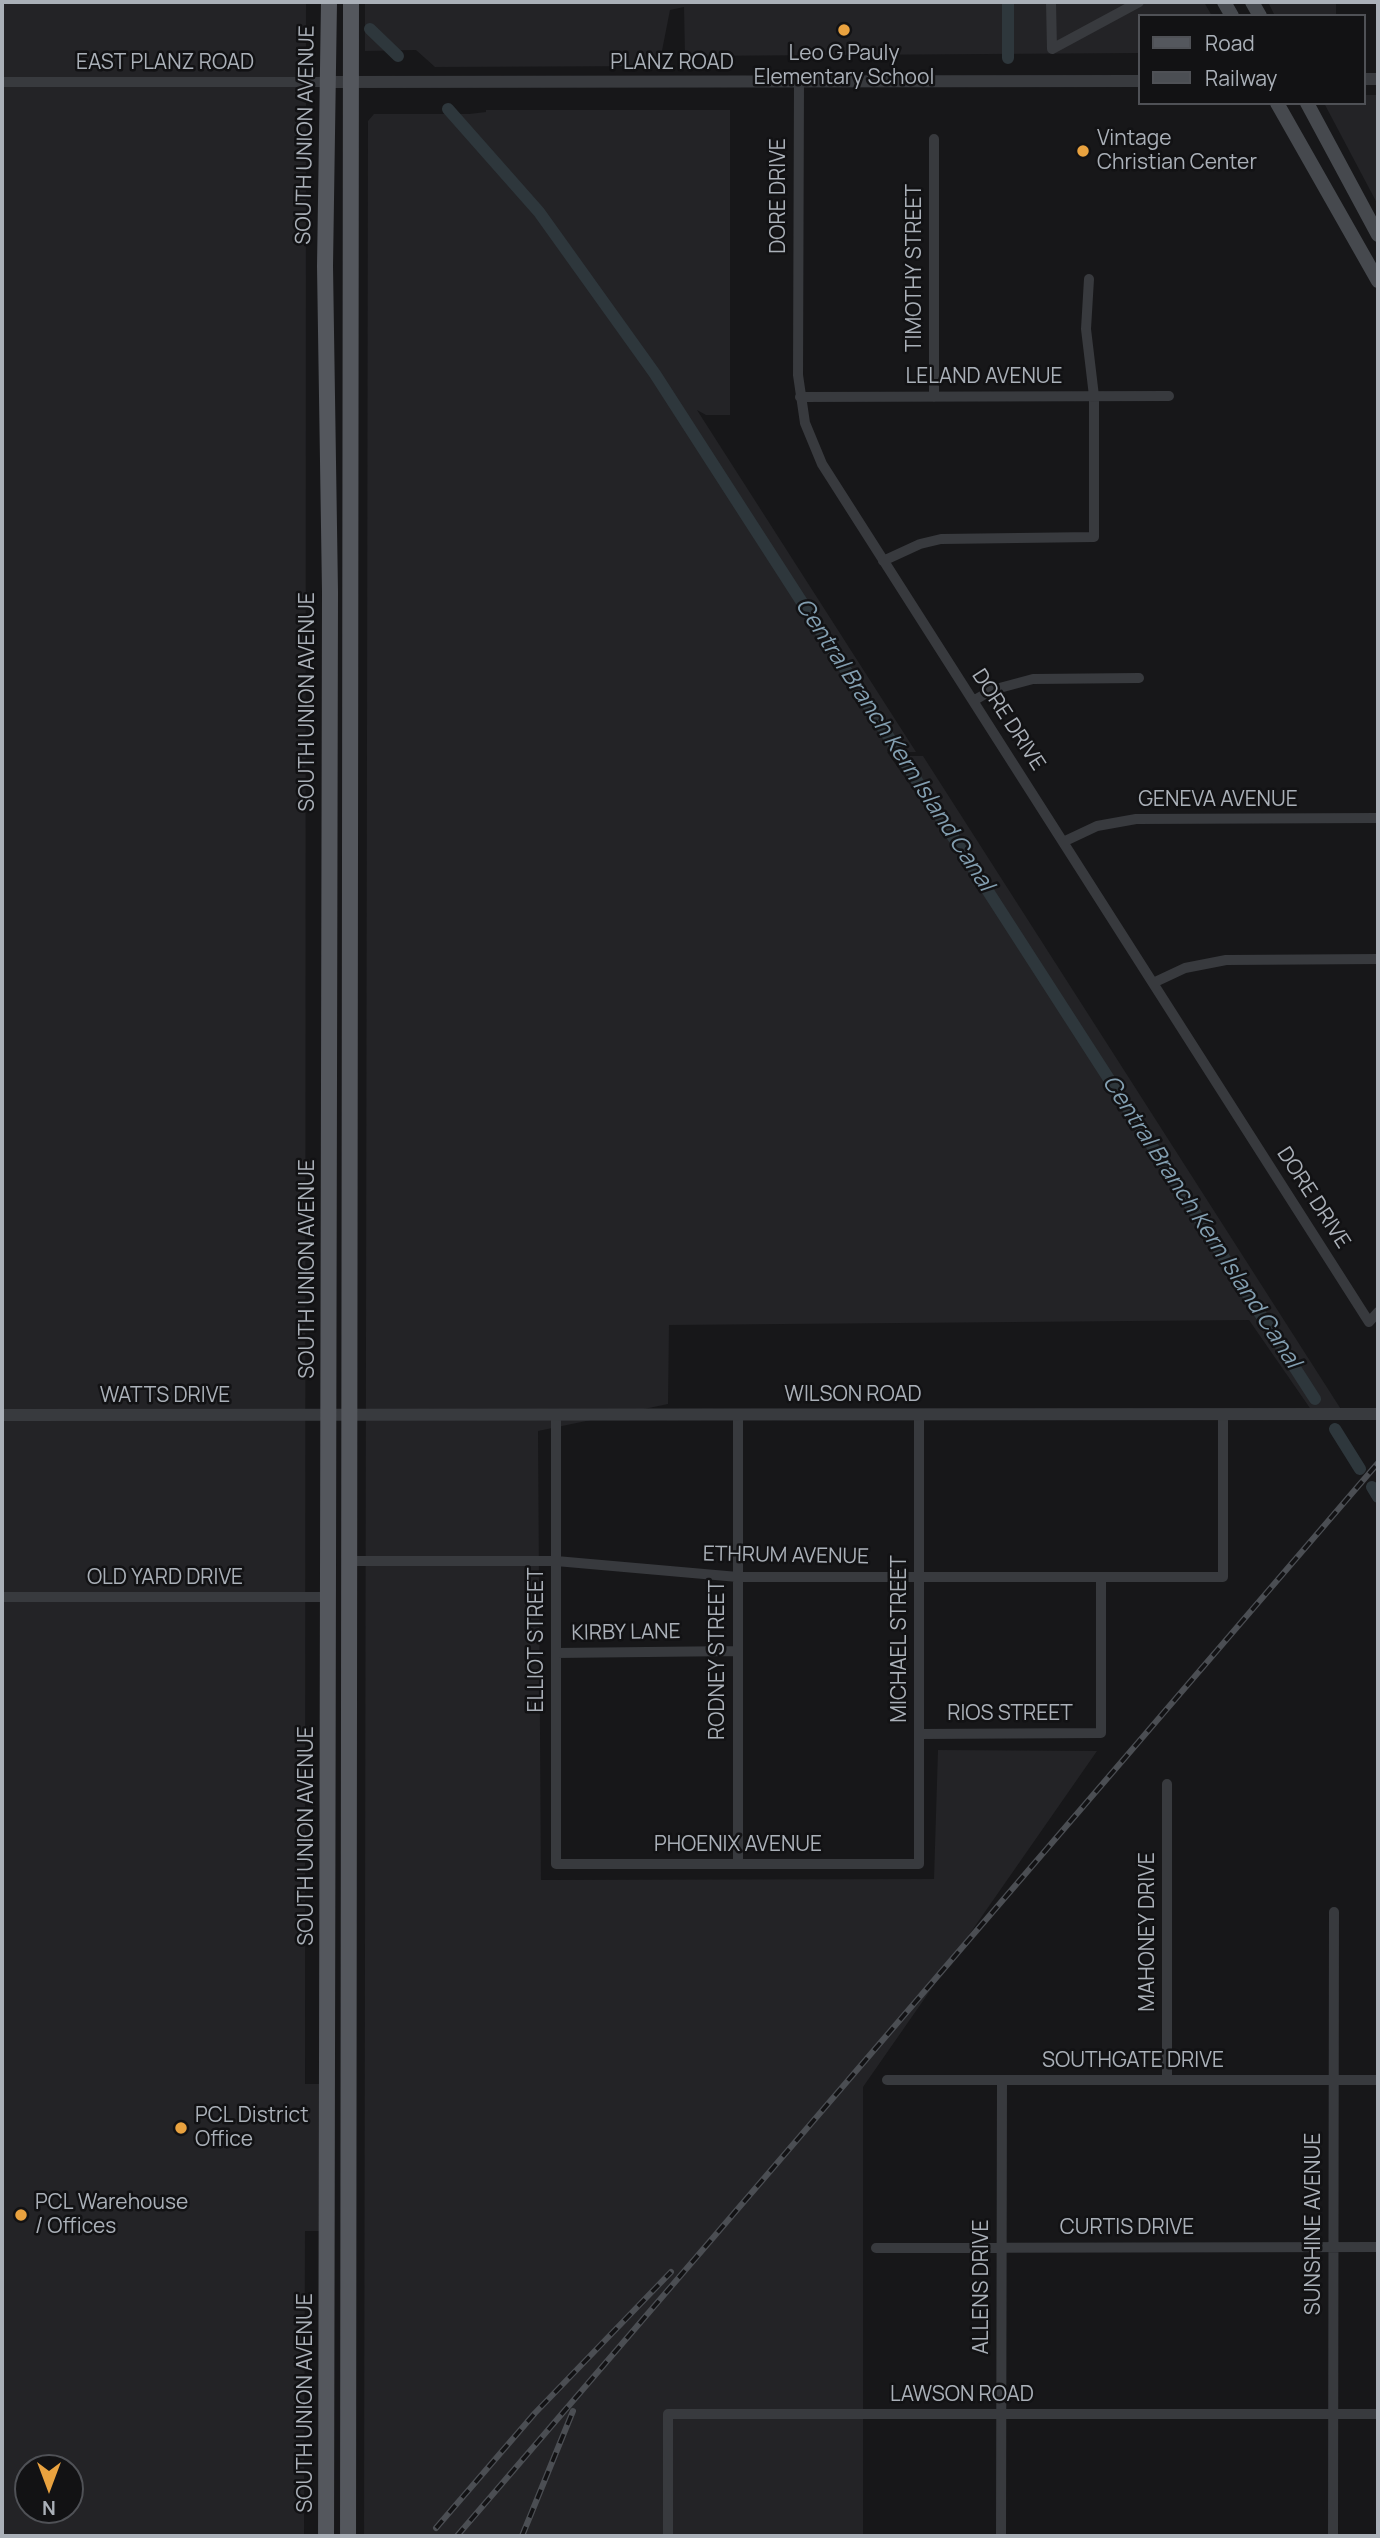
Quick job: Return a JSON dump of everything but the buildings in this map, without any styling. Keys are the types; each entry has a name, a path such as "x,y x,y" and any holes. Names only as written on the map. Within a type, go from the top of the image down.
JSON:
{"main road":[{"name":"SOUTH UNION AVENUE","path":"326,2536 330,592 325,266 329,2"},
{"name":"SOUTH UNION AVENUE","path":"348,2536 346,2038 351,2"},
{"path":"1279,105 1378,281"},
{"path":"1308,105 1378,235"},
{"path":"329,424 350,424"},
{"path":"330,592 338,609 339,679 349,706"},
{"path":"329,749 337,754 339,760 339,840 349,850"},
{"path":"329,1074 349,1075"},
{"path":"328,1828 336,1835 338,1843 339,1928 347,1939"},
{"path":"328,1947 338,1954 338,2026 346,2038"},
{"path":"328,2061 337,2096 339,2129 341,2135 348,2140"},
{"path":"327,2169 336,2181 339,2192 339,2265 341,2273 348,2274"},
{"path":"327,2295 335,2320 337,2384 347,2409"},
{"path":"327,2431 337,2436 338,2532 341,2536"}],"street":[{"path":"1051,2 1052,49 1139,2"},
{"name":"PLANZ ROAD","path":"329,82 1138,81"},
{"name":"EAST PLANZ ROAD","path":"2,82 329,82"},
{"name":"DORE DRIVE","path":"799,82 800,397 805,423 822,464 1369,1322 1378,1312"},
{"name":"TIMOTHY STREET","path":"934,139 934,397"},
{"path":"883,561 920,544 941,539 1094,537 1094,397 1086,329 1089,279"},
{"name":"LELAND AVENUE","path":"800,397 1169,397"},
{"path":"973,701 992,690 1033,679 1139,678"},
{"name":"GENEVA AVENUE","path":"1063,842 1097,826 1136,818 1378,818"},
{"path":"1153,983 1185,968 1226,960 1378,959"},
{"name":"MICHAEL STREET","path":"919,1414 919,1864"},
{"name":"ETHRUM AVENUE","path":"349,1561 556,1561 738,1577 1223,1577 1223,1414"},
{"name":"WILSON ROAD","path":"329,1415 1378,1414"},
{"name":"WATTS DRIVE","path":"2,1415 329,1415"},
{"name":"ELLIOT STREET","path":"556,1415 556,1864"},
{"name":"RODNEY STREET","path":"738,1415 738,1864"},
{"name":"RIOS STREET","path":"919,1734 1101,1733 1101,1577"},
{"name":"OLD YARD DRIVE","path":"2,1597 328,1597"},
{"name":"KIRBY LANE","path":"556,1653 738,1651"},
{"name":"MAHONEY DRIVE","path":"1167,1784 1167,2080"},
{"name":"PHOENIX AVENUE","path":"556,1864 919,1864"},
{"name":"SUNSHINE AVENUE","path":"1334,1912 1334,2536"},
{"name":"SOUTHGATE DRIVE","path":"887,2080 1378,2080"},
{"name":"ALLENS DRIVE","path":"1001,2536 1002,2080"},
{"name":"CURTIS DRIVE","path":"876,2248 1378,2247"},
{"name":"LAWSON ROAD","path":"668,2536 668,2414 1378,2414"}],"shaded area":[{"path":"2,2 306,2 305,2084 328,2084 327,2231 305,2231 304,2536 2,2536"},
{"path":"365,2 1204,2 1211,14 1138,14 1138,53 685,56 684,7 670,10 659,66 435,67 416,50 365,51"},
{"path":"1268,2 1336,2 1336,14 1274,14"},
{"path":"1366,95 1378,95 1378,205 1325,105 1366,105"},
{"path":"486,110 730,110 730,415 706,415 697,410 916,752 887,752 929,812 894,756 923,756 1344,1414 1314,1414 1249,1320 669,1325 668,1404 538,1431 541,1880 934,1879 938,1750 1097,1751 863,2087 863,2536 364,2536 368,121 374,114 469,114"}],"waterway":[{"path":"1008,2 1008,58"},
{"name":"Central Branch Kern Island Canal","path":"370,29 398,56"},
{"name":"Central Branch Kern Island Canal","path":"448,109 539,212 655,374 1315,1399"},
{"name":"Central Branch Kern Island Canal","path":"1335,1429 1360,1469"},
{"name":"Central Branch Kern Island Canal","path":"1372,1487 1378,1497"}],"railway":[{"path":"457,2536 1378,1463"},
{"path":"436,2528 535,2413 671,2272"},
{"path":"522,2536 573,2411"}],"place":[{"name":"Leo G Pauly Elementary School","path":"844,30"},
{"name":"Vintage Christian Center","path":"1083,151"},
{"name":"PCL District Office","path":"181,2128"},
{"name":"PCL Warehouse / Offices","path":"21,2215"}]}
